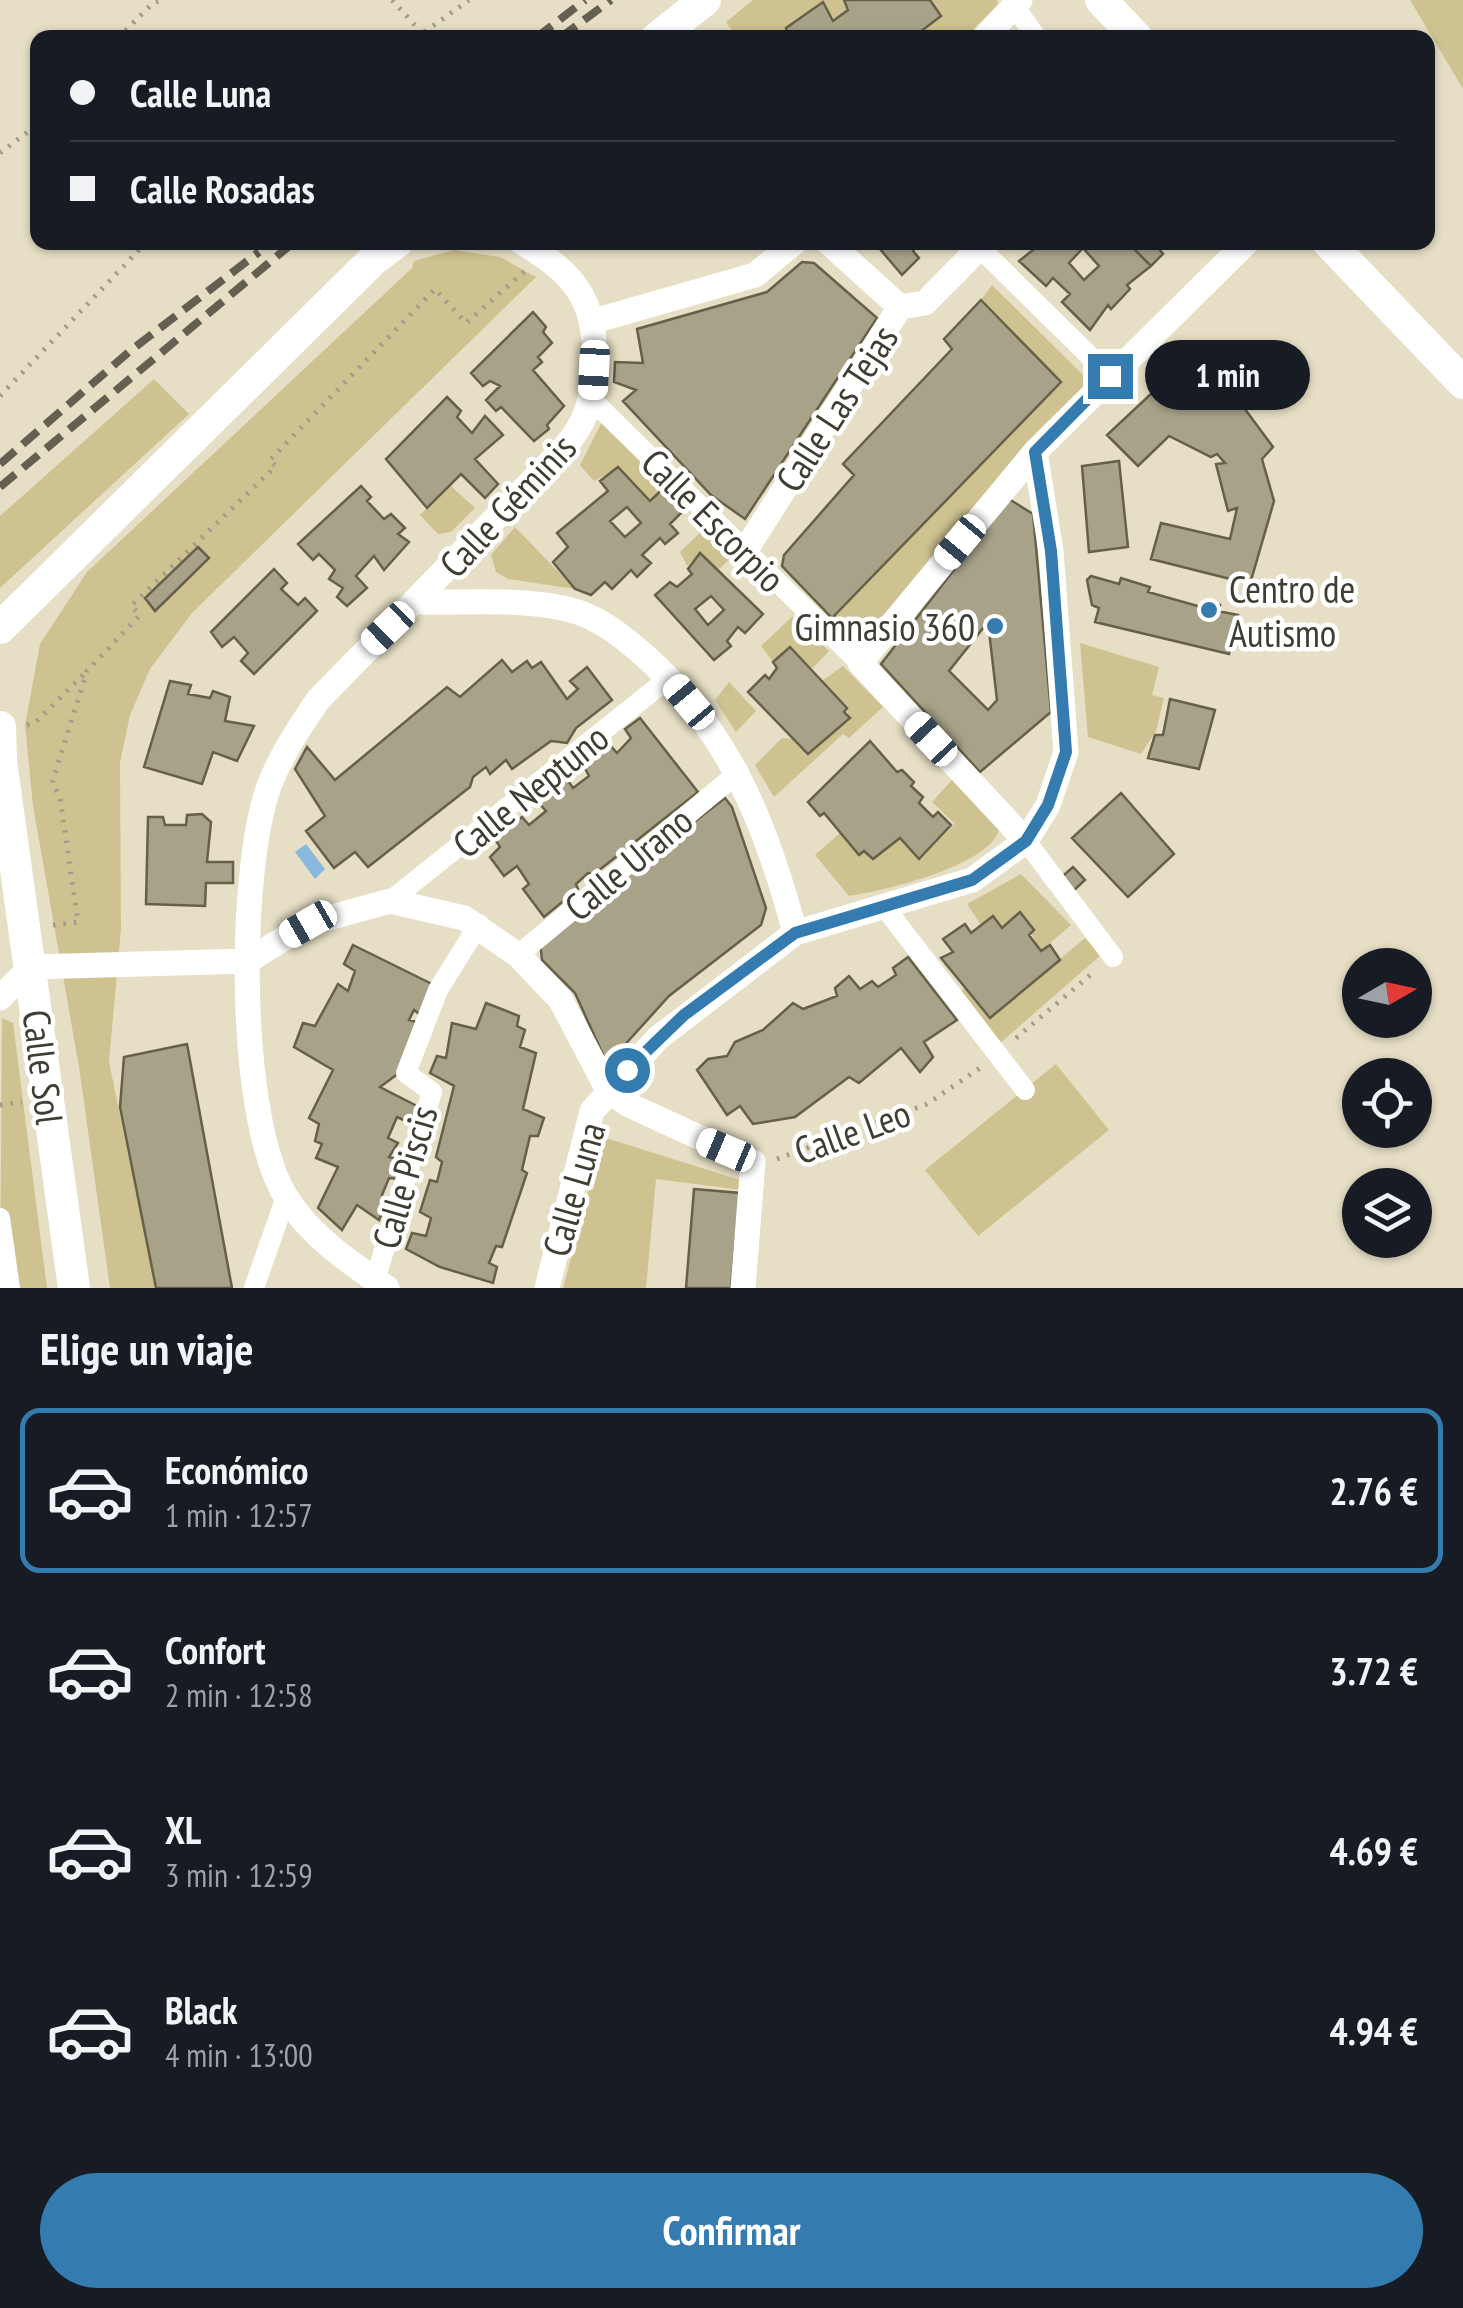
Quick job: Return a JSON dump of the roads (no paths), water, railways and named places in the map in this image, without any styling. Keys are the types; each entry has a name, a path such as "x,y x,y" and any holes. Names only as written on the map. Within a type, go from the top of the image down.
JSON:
{"street":[{"path":"667,30 705,0"},
{"path":"1101,0 1129,30"},
{"path":"992,30 1017,3 1032,30"},
{"path":"0,628 387,250"},
{"path":"533,250 562,269 580,291 594,321 755,275 785,250"},
{"path":"837,250 900,307"},
{"name":"Calle Las Tejas","path":"744,551 900,307 925,302 978,250"},
{"path":"988,250 1110,376"},
{"path":"860,663 1035,452 1239,250"},
{"path":"1336,250 1463,383"},
{"name":"Calle Géminis","path":"369,1281 321,1239 286,1197 259,1119 248,961 254,857 268,788 288,744 318,700 580,430 591,399 594,321"},
{"name":"Calle Escorpio","path":"591,399 860,663 1026,841 1113,957"},
{"name":"Calle Luna","path":"547,1288 592,1111 684,1015 795,933 886,909 972,880 1026,841 1048,805 1066,752 1051,551 1035,452"},
{"path":"415,602 569,609 619,634 669,678 739,772 766,833 795,933"},
{"name":"Calle Neptuno","path":"390,901 669,678"},
{"name":"Calle Sol","path":"0,727 74,1288"},
{"name":"Calle Urano","path":"518,955 739,772"},
{"path":"0,998 31,967 248,961 308,924 390,901 480,924 518,955 560,999 608,1090"},
{"path":"886,909 1025,1090"},
{"name":"Calle Piscis","path":"369,1281 432,1092 406,1073 438,990 458,952 480,924"},
{"name":"Calle Leo","path":"608,1090 629,1105 753,1162 743,1288"},
{"path":"254,1288 286,1197"},
{"path":"0,1218 10,1288"}],"water":[{"path":"306,844 325,869 315,879 295,852"}],"railway":[{"path":"546,30 585,0"},
{"path":"571,30 611,0"},
{"path":"0,487 284,250"},
{"path":"0,464 130,351 259,252"}],"place":[{"name":"Centro de Autismo","path":"1209,610"},
{"name":"Gimnasio 360","path":"995,626"}]}
